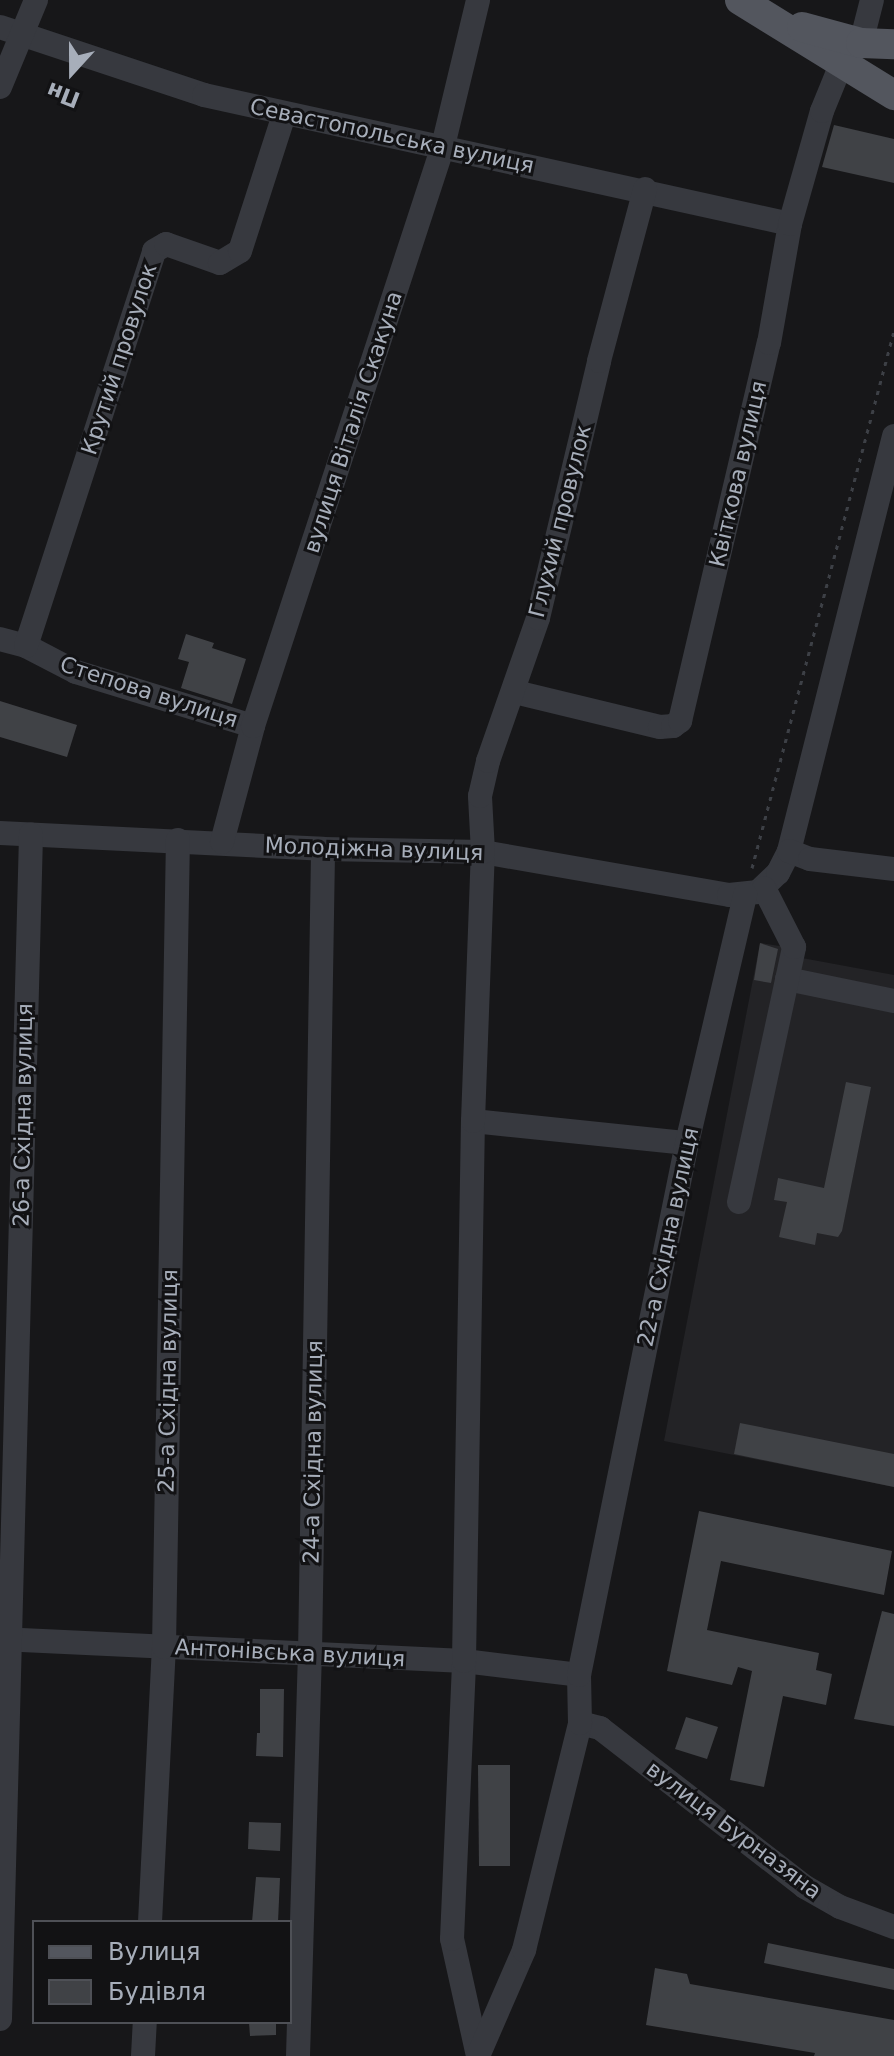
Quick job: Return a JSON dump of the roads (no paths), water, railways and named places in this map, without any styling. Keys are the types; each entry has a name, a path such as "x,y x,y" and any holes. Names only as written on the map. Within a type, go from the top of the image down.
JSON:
{"main road":[{"path":"753,7 809,45 852,53 894,44"},
{"path":"852,53 894,95"}],"street":[{"path":"0,87 10,30 36,0"},
{"name":"вулиця Віталія Скакуна","path":"222,842 253,726 443,146 478,0"},
{"name":"Квіткова вулиця","path":"515,692 660,727 673,726 680,721 769,343 790,224 822,111 852,53 872,0"},
{"name":"Севастопольська вулиця","path":"10,30 204,95 284,115 645,189 790,224"},
{"name":"Крутий провулок","path":"26,646 154,251 166,244 220,263 240,251 284,115"},
{"name":"Глухий провулок","path":"478,2056 452,1939 464,1661 473,1121 483,852 482,781 538,618 599,361 645,189"},
{"name":"22-а Східна вулиця","path":"478,2056 524,1950 580,1723 579,1675 687,1143 754,891 778,873 789,851 894,436"},
{"name":"Степова вулиця","path":"0,639 26,646 76,672 253,726"},
{"name":"Молодіжна вулиця","path":"0,833 323,849 483,852 754,891"},
{"name":"26-а Східна вулиця","path":"0,2019 5,1640 31,834"},
{"name":"25-а Східна вулиця","path":"150,1920 164,1647 178,840"},
{"name":"24-а Східна вулиця","path":"298,2056 310,1654 323,849"},
{"path":"789,851 810,859 894,869"},
{"path":"739,1202 794,947 754,891"},
{"path":"787,979 894,1001"},
{"path":"473,1121 687,1143"},
{"name":"Антонівська вулиця","path":"5,1640 464,1661 579,1675"},
{"name":"вулиця Бурназяна","path":"580,1723 600,1728 805,1887 840,1907 894,1927"},
{"path":"143,2056 145,2024"}]}
